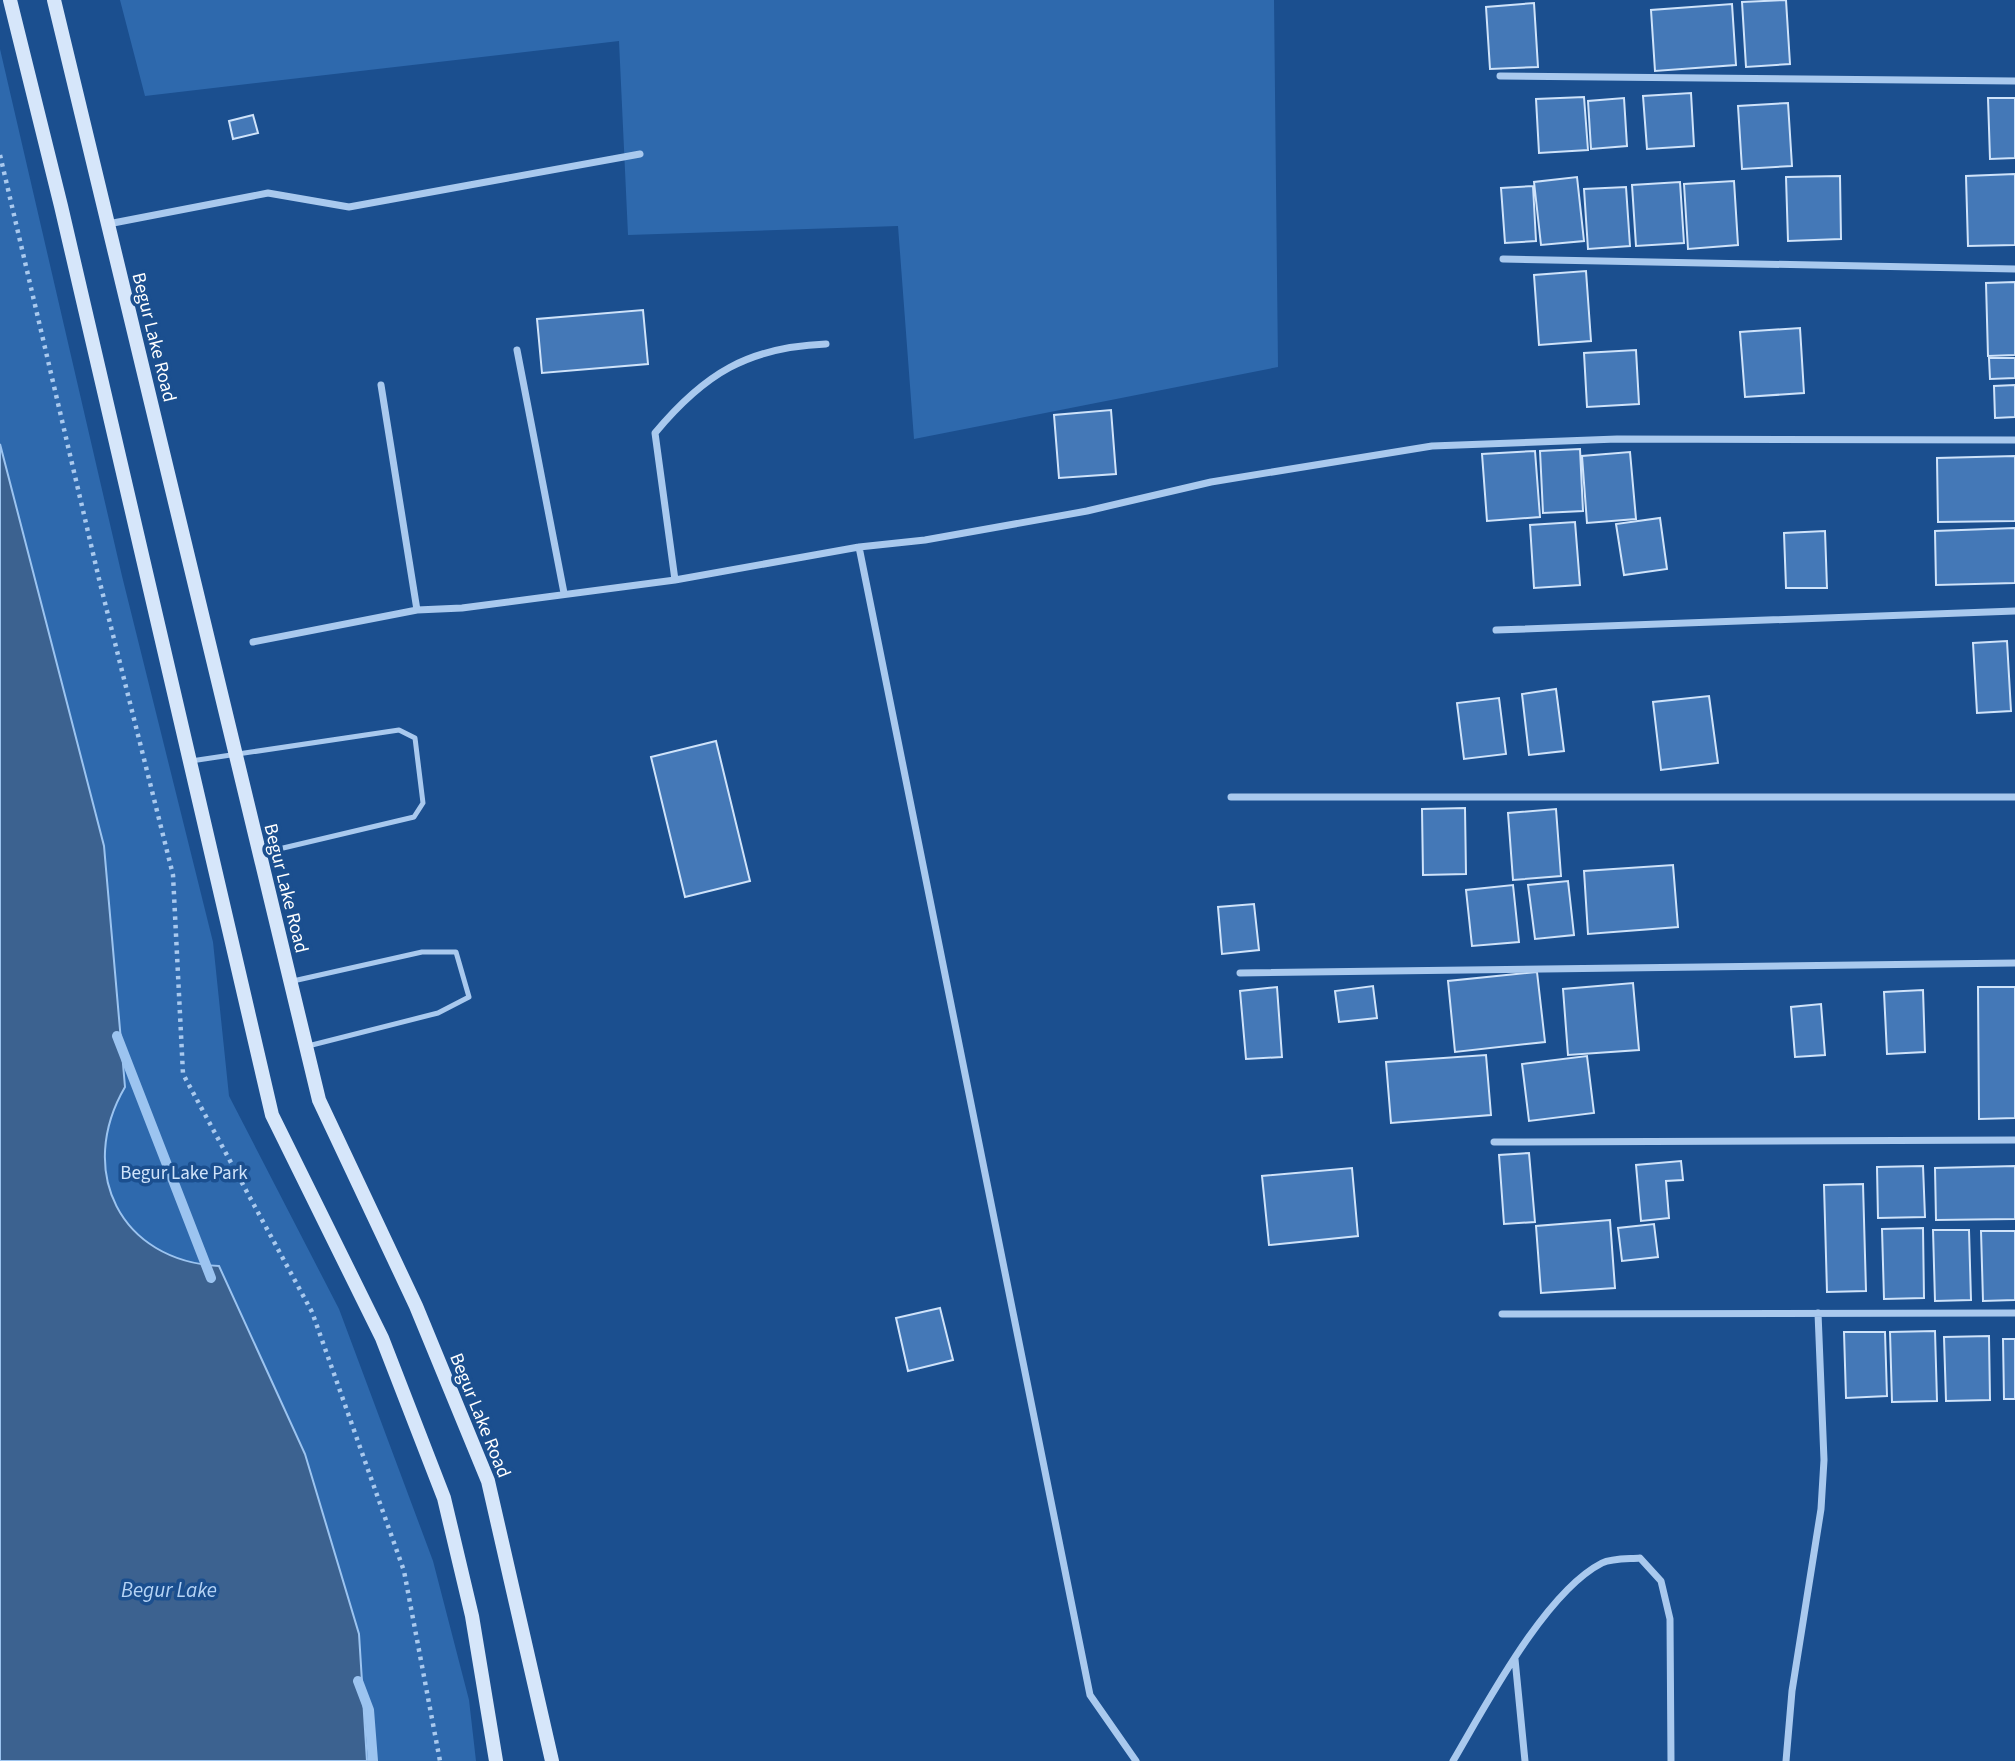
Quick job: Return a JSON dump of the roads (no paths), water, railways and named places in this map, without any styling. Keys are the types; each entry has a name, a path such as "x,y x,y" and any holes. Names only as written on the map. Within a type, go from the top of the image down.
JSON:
{"main road":[{"path":"10,0 191,761 272,1115 382,1338 444,1497 472,1616 496,1761"},
{"name":"Begur Lake Road","path":"54,0 319,1100 416,1306 488,1481 552,1761"}],"street":[{"path":"1500,76 2015,81"},
{"path":"108,224 268,193 349,207 640,154"},
{"path":"1503,259 2015,269"},
{"path":"675,580 655,433 674,410 730,365 785,345 825,344"},
{"path":"517,350 564,593"},
{"path":"381,385 417,610"},
{"path":"253,642 417,610 462,608 675,580 859,547 925,540 1046,519 1211,482 1432,446 1617,439 2015,440"},
{"path":"859,547 1090,1695 1136,1761"},
{"path":"1496,629 2015,611"},
{"path":"1231,797 2015,797"},
{"path":"1240,973 2015,963"},
{"path":"1494,1142 2015,1140"},
{"path":"1786,1761 1792,1691 1821,1509 1824,1460 1818,1313"},
{"path":"1502,1314 2015,1313"},
{"path":"1453,1761 1514,1658 1569,1587 1604,1562 1640,1558 1661,1581 1670,1619 1671,1761"},
{"path":"1514,1658 1525,1761"}],"lane":[{"path":"191,761 399,730 415,738 423,803 414,817 259,854"},
{"path":"290,982 422,952 456,952 469,997 438,1013 306,1047"}],"water":[{"name":"Begur Lake","path":"0,444 104,846 125,1087 111,1119 105,1150 107,1179 116,1206 133,1229 156,1248 185,1260 219,1266 305,1454 359,1634 367,1761 0,1761"}],"waterway":[{"path":"117,1036 211,1278"},
{"path":"358,1681 369,1710 373,1761"}],"park label":[{"name":"Begur Lake Park","path":"184,1172"}]}
